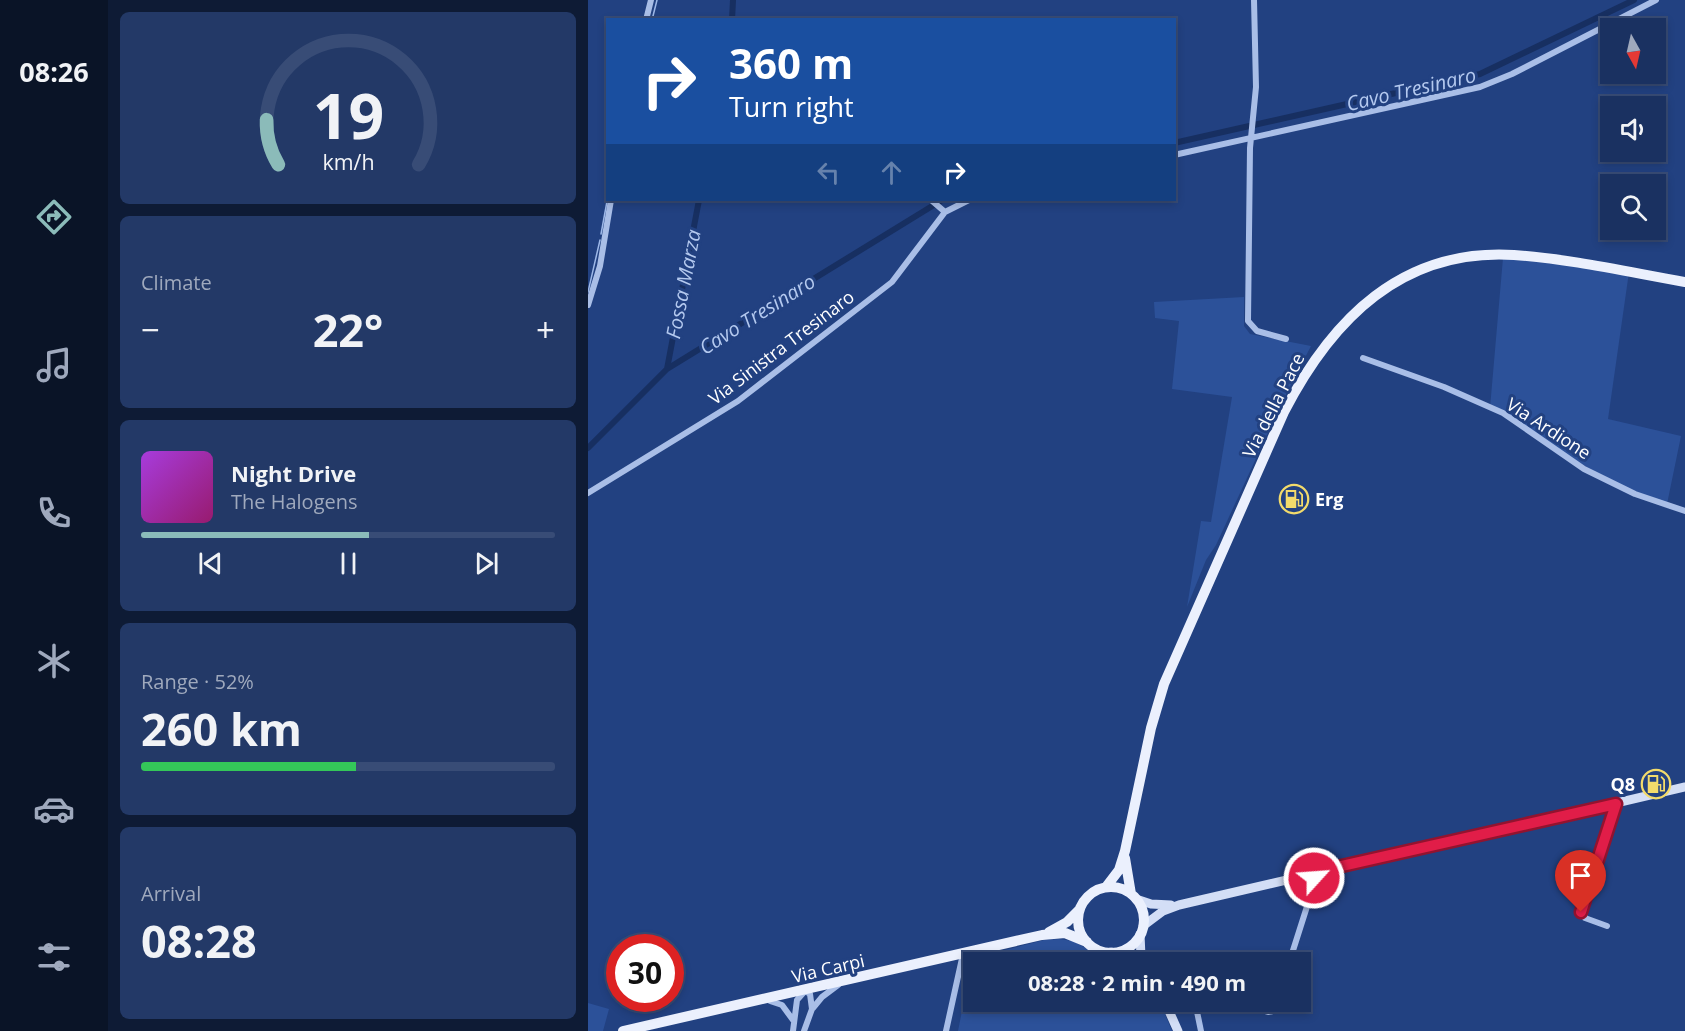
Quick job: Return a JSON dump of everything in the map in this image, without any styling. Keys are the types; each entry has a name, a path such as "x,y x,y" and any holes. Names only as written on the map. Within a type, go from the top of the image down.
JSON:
{"main road":[{"name":"Via della Pace","path":"1106,887 1119,870 1125,851 1151,728 1164,684 1288,404 1321,350 1352,314 1384,288 1412,274 1444,262 1479,256 1546,258 1685,282"},
{"path":"1111,952 1125,949 1163,911 1179,905 1685,787"},
{"name":"Via della Pace","path":"1125,851 1133,896"},
{"path":"1106,887 1119,888 1151,904 1179,905"},
{"name":"Via Carpi","path":"1042,935 1067,922 1080,910 1090,895 1106,887"},
{"path":"1133,896 1143,912 1141,952"},
{"path":"1080,910 1079,927 1087,942"},
{"name":"Via Carpi","path":"971,952 1042,935 1065,933 1087,942 1094,948 1111,952"},
{"name":"Via Carpi","path":"623,1031 963,954"},
{"path":"1169,1012 1178,1031"}],"street":[{"path":"646,18 651,0"},
{"path":"1254,0 1254,119 1251,137 1248,321 1257,331 1286,339"},
{"path":"1176,155 1480,87 1512,74 1656,0"},
{"path":"588,305 600,266 611,201"},
{"path":"932,201 945,212"},
{"name":"Via Sinistra Tresinaro","path":"588,493 738,401 892,282 945,212 967,201"},
{"name":"Via Ardione","path":"1363,358 1444,387 1503,413 1584,469 1635,494 1685,511"},
{"path":"1607,926 1585,918 1581,905 1616,804"},
{"path":"1292,952 1319,871"},
{"path":"1292,878 1302,881 1311,891"},
{"path":"946,1031 963,954"},
{"path":"812,1009 822,997 844,982"},
{"path":"794,1031 793,1020 797,1000 805,991 813,997 812,1009 804,1031"},
{"path":"755,1001 780,1002 793,1020"},
{"path":"1197,1012 1202,1031"}],"shaded area":[{"path":"1503,258 1629,272 1608,419 1681,436 1667,504 1621,488 1490,408"},
{"path":"1244,297 1244,326 1250,334 1311,346 1282,402 1216,545 1206,560 1187,607 1201,521 1211,522 1232,397 1172,389 1179,321 1155,318 1154,302"},
{"path":"1044,940 1073,941 1093,952 997,952"},
{"path":"588,1003 606,1008 606,1012 608,1012 603,1031 588,1031"},
{"path":"963,1006 963,1012 1164,1012 1172,1031 958,1031"}],"waterway":[{"path":"652,18 657,0"},
{"name":"Fossa Marza","path":"732,18 733,0"},
{"name":"Cavo Tresinaro","path":"1176,143 1480,74 1634,0"},
{"path":"601,234 607,201"},
{"name":"Fossa Marza","path":"667,369 699,201"},
{"name":"Cavo Tresinaro","path":"588,448 667,369 940,201"},
{"path":"588,292 600,240"}],"place":[{"name":"Erg","path":"1294,499"},
{"name":"Q8","path":"1656,784"}],"route":[{"path":"1314,878 1319,871 1616,804 1581,905 1581,912"}]}
